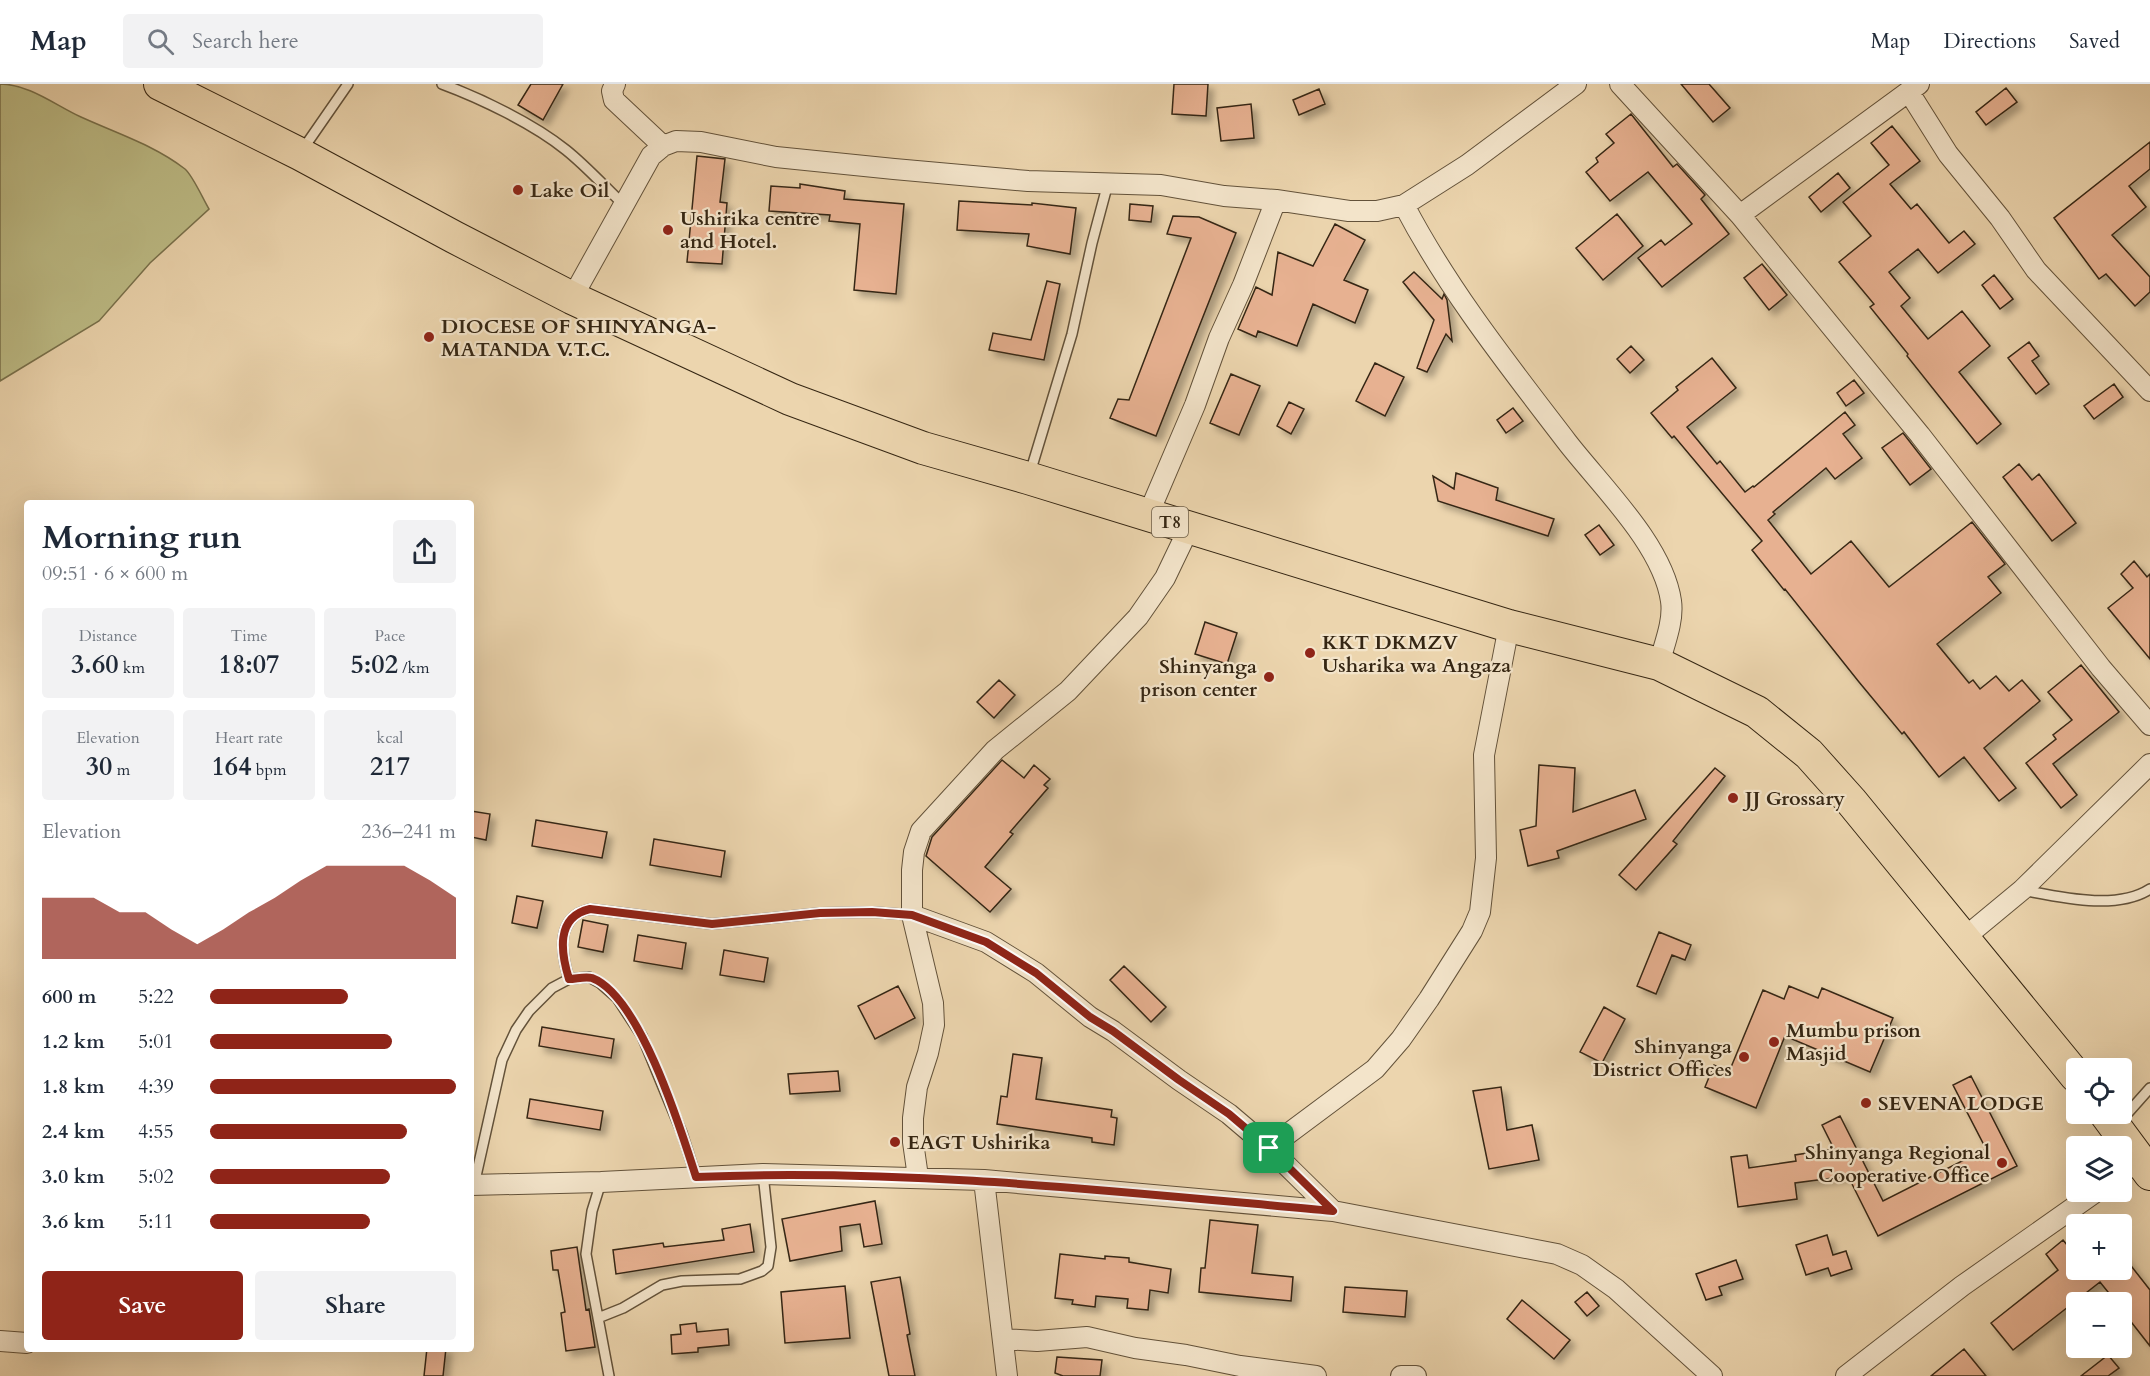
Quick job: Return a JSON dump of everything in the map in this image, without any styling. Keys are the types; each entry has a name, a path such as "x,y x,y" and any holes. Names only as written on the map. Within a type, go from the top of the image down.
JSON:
{"highway":[{"name":"T8","path":"159,84 300,154 572,298 790,399 923,448 1028,478 1509,626 1659,664 1757,712 1809,754 1851,801 2066,1065"},
{"path":"2113,1124 2137,1169"}],"street":[{"path":"615,84 612,91 614,100 663,146"},
{"path":"572,298 651,156 663,146 676,141 701,142 776,157 894,170 1028,181 1161,185 1224,196 1276,200 1349,211 1377,211 1404,205 1467,165 1576,84"},
{"path":"1620,84 1740,215 1920,435 2101,668 2150,725"},
{"path":"1740,215 1914,88 1948,154 2000,218 2036,270 2150,391"},
{"path":"1148,515 1195,405 1219,338 1243,285 1276,200"},
{"path":"1404,205 1424,242 1469,313 1646,541 1662,572 1672,602 1669,626 1659,664"},
{"path":"918,1177 913,1142 913,1118 917,1087 934,1025 933,1004 912,915 912,870 921,831 995,750 1068,691 1138,617 1165,578 1188,528"},
{"path":"1269,1148 1375,1069 1401,1039 1430,999 1472,931 1480,912 1486,858 1484,755 1509,626"},
{"path":"1964,938 2022,890 2150,764"},
{"path":"912,915 986,942 1036,973 1090,1017 1229,1114 1269,1148 1333,1211"},
{"path":"474,1185 601,1182 763,1174 918,1177 984,1180 1333,1211 1557,1254 1582,1264 1616,1289 1712,1376"},
{"path":"984,1180 1006,1376"},
{"path":"1846,1376 1962,1286 2081,1202"},
{"path":"1003,1339 1037,1341 1087,1337 1135,1348 1240,1366 1316,1376"},
{"path":"0,1341 24,1343"}],"lane":[{"path":"300,154 348,84"},
{"path":"442,84 497,109 565,149 623,204"},
{"path":"1028,478 1072,334 1092,243 1109,182"},
{"path":"2022,890 2071,900 2127,900 2150,889"},
{"path":"569,979 563,960 566,926 572,916 579,911 590,909 712,924 820,913 872,912 912,915"},
{"path":"474,1181 502,1060 511,1040 529,1011 552,988 569,979 589,977 610,991 623,1006 642,1036 682,1133 696,1177"},
{"path":"2132,1103 2150,1088"},
{"path":"598,1318 623,1308 662,1285 690,1281 740,1279 762,1271 768,1266 771,1247 763,1174"},
{"path":"601,1182 592,1211 586,1254 609,1376"}],"shaded area":[{"path":"0,84 32,91 81,117 161,153 188,172 209,209 150,263 99,321 0,381"}],"building":[{"path":"531,84 563,84 543,120 518,105"},
{"path":"1174,84 1208,84 1206,116 1172,114"},
{"path":"1681,84 1709,84 1730,108 1713,122"},
{"path":"2006,88 2017,102 1986,125 1976,112"},
{"path":"1319,89 1325,104 1299,115 1293,100"},
{"path":"1251,104 1254,138 1221,141 1217,108"},
{"path":"1631,114 1673,167 1677,164 1705,195 1701,199 1729,234 1662,287 1638,258 1661,240 1665,245 1692,224 1648,172 1610,201 1586,172 1598,162 1596,158 1614,143 1606,134"},
{"path":"1892,126 1920,161 1890,184 1911,209 1917,204 1949,243 1964,231 1975,244 1938,273 1918,249 1889,272 1910,298 1901,306 1928,339 1962,311 1990,346 1959,372 2001,424 1977,444 1907,356 1908,354 1870,307 1874,304 1839,262 1871,236 1843,202 1889,165 1871,143"},
{"path":"2150,142 2150,169 2129,186 2146,207 2112,235 2150,277 2150,292 2135,306 2106,274 2099,279 2054,218"},
{"path":"697,156 725,159 720,202 727,203 722,264 687,262"},
{"path":"1838,173 1850,188 1821,212 1809,197"},
{"path":"800,184 845,191 844,199 904,204 896,294 854,290 860,224 829,221 830,215 769,211 771,186 800,188"},
{"path":"959,201 1032,205 1032,203 1076,208 1070,254 1027,246 1029,234 957,230"},
{"path":"1130,204 1153,206 1151,222 1129,220"},
{"path":"1617,214 1643,246 1603,280 1576,248"},
{"path":"1173,216 1199,217 1236,233 1156,436 1110,418 1118,399 1129,400 1191,238 1167,234"},
{"path":"1335,224 1365,240 1344,280 1368,290 1355,323 1313,304 1297,346 1258,331 1256,337 1238,329 1256,287 1272,295 1278,252 1313,266"},
{"path":"1762,264 1787,295 1769,310 1744,278"},
{"path":"1414,272 1442,299 1444,294 1447,300 1452,341 1446,334 1427,372 1417,368 1434,320 1403,282"},
{"path":"1994,275 2013,299 2000,309 1982,285"},
{"path":"1047,281 1060,284 1044,360 989,350 993,333 1031,340"},
{"path":"2029,342 2039,356 2032,361 2049,384 2036,394 2008,358"},
{"path":"1631,346 1644,360 1630,373 1617,359"},
{"path":"1712,358 1736,388 1687,427 1717,464 1720,461 1745,492 1845,412 1855,425 1843,434 1862,458 1835,479 1826,468 1773,512 1775,514 1768,520 1811,574 1851,541 1889,587 1972,522 2005,564 1988,577 2001,593 1937,644 1969,683 1973,680 1980,689 1996,676 2009,691 2022,680 2040,701 1984,748 2016,788 1999,801 1964,757 1939,777 1752,550 1762,541 1674,436 1672,438 1651,413 1678,390 1676,387"},
{"path":"1375,363 1404,377 1385,416 1356,401"},
{"path":"1231,374 1260,386 1239,435 1210,423"},
{"path":"1854,380 1864,393 1846,406 1837,393"},
{"path":"2114,384 2123,397 2094,419 2084,406"},
{"path":"1289,402 1304,409 1291,434 1277,426"},
{"path":"1513,408 1523,421 1506,433 1497,420"},
{"path":"1903,433 1931,469 1910,485 1882,448"},
{"path":"2019,464 2032,480 2039,474 2076,523 2052,541 2003,477"},
{"path":"1456,473 1498,488 1496,500 1554,519 1548,536 1438,501 1433,476 1454,489"},
{"path":"1599,525 1614,545 1600,555 1585,535"},
{"path":"2134,561 2147,577 2150,574 2150,659 2108,608 2133,588 2121,574"},
{"path":"1205,622 1237,633 1227,664 1195,654"},
{"path":"2081,665 2119,712 2053,764 2077,795 2061,808 2026,763 2056,739 2053,735 2072,720 2048,692"},
{"path":"999,680 1015,695 994,718 977,702"},
{"path":"1002,760 1024,778 1034,765 1050,779 1044,785 1048,788 1010,832 1013,834 985,867 1011,889 990,912 926,856 932,837"},
{"path":"1539,765 1575,768 1573,812 1635,790 1646,819 1557,851 1559,858 1528,866 1520,830 1536,826"},
{"path":"1715,768 1725,776 1673,841 1677,844 1636,890 1619,875"},
{"path":"474,811 490,814 486,840 474,838"},
{"path":"536,820 607,832 602,858 532,846"},
{"path":"654,839 725,851 721,877 650,865"},
{"path":"517,896 543,901 537,928 512,923"},
{"path":"583,920 608,925 603,952 578,947"},
{"path":"1659,932 1691,945 1685,960 1672,955 1656,994 1637,986"},
{"path":"638,935 686,943 682,969 634,961"},
{"path":"724,950 768,958 764,982 720,975"},
{"path":"1124,966 1166,1007 1151,1022 1110,980"},
{"path":"898,986 915,1018 875,1039 858,1006"},
{"path":"1789,986 1818,998 1822,988 1893,1018 1870,1072 1785,1036 1756,1108 1705,1087 1714,1065 1729,1072 1763,990 1784,999"},
{"path":"1604,1007 1625,1019 1602,1063 1580,1052"},
{"path":"542,1027 614,1039 611,1058 539,1046"},
{"path":"1013,1054 1042,1058 1036,1099 1112,1110 1111,1117 1117,1118 1114,1145 1092,1142 1092,1138 997,1124 1001,1096 1007,1097"},
{"path":"838,1071 840,1091 790,1094 788,1074"},
{"path":"1971,1076 2017,1166 1878,1236 1848,1176 1795,1183 1797,1199 1738,1207 1731,1157 1747,1155 1749,1168 1796,1161 1795,1155 1834,1149 1822,1125 1840,1116 1883,1201 1986,1149 1953,1085"},
{"path":"1501,1087 1507,1130 1532,1125 1539,1160 1489,1169 1473,1091"},
{"path":"530,1099 603,1111 600,1130 527,1118"},
{"path":"875,1201 882,1244 864,1247 860,1224 840,1227 842,1251 790,1261 782,1219"},
{"path":"1210,1220 1258,1225 1252,1273 1293,1277 1291,1301 1199,1292 1201,1268 1205,1268"},
{"path":"750,1224 754,1252 616,1274 613,1250 663,1243 664,1247 724,1240 722,1229"},
{"path":"1827,1235 1833,1255 1846,1251 1852,1269 1831,1276 1828,1268 1806,1275 1796,1245"},
{"path":"2063,1240 2066,1244 2066,1280 2132,1280 2132,1267 2150,1290 2150,1346 2132,1323 2132,1292 2108,1292 2100,1282 2087,1292 2066,1292 2066,1309 2013,1350 1991,1323 2058,1270 2046,1254"},
{"path":"577,1247 586,1310 589,1309 595,1347 566,1351 561,1313 565,1312 558,1270 553,1270 551,1251"},
{"path":"1060,1254 1105,1259 1105,1256 1129,1258 1129,1262 1171,1269 1168,1293 1150,1290 1148,1310 1127,1308 1128,1299 1096,1296 1095,1307 1072,1304 1073,1300 1055,1298"},
{"path":"1736,1260 1743,1279 1719,1287 1722,1295 1706,1300 1696,1274"},
{"path":"900,1277 915,1376 889,1376 871,1282"},
{"path":"845,1286 850,1338 785,1343 781,1292"},
{"path":"1345,1287 1407,1291 1405,1317 1343,1312"},
{"path":"1587,1292 1599,1306 1587,1316 1575,1302"},
{"path":"1522,1300 1570,1340 1554,1359 1507,1319"},
{"path":"696,1323 697,1332 728,1329 729,1345 698,1348 698,1352 672,1354 671,1335 681,1334 680,1325"},
{"path":"1964,1349 1986,1376 1931,1376"},
{"path":"427,1352 446,1352 443,1376 424,1376"},
{"path":"1057,1357 1102,1360 1100,1376 1063,1376 1055,1373"},
{"path":"2104,1358 2111,1358 2119,1368 2108,1376 2081,1376"}],"place":[{"name":"Lake Oil","path":"518,190"},
{"name":"Ushirika centre and Hotel.","path":"668,230"},
{"name":"DIOCESE OF SHINYANGA- MATANDA V.T.C.","path":"429,337"},
{"name":"KKT DKMZV Usharika wa Angaza","path":"1310,653"},
{"name":"Shinyanga prison center","path":"1269,677"},
{"name":"JJ Grossary","path":"1733,798"},
{"name":"Mumbu prison Masjid","path":"1774,1042"},
{"name":"Shinyanga District Offices","path":"1744,1057"},
{"name":"SEVENA LODGE","path":"1866,1103"},
{"name":"EAGT Ushirika","path":"895,1142"},
{"name":"Shinyanga Regional Cooperative Office","path":"2002,1163"}],"route":[{"path":"590,909 712,924 751,922 820,913 872,912 912,915 986,942 1036,973 1090,1017 1229,1114 1269,1148 1333,1211 984,1180 763,1174 696,1177 682,1133 642,1036 623,1006 600,982 589,977 569,979 563,960 566,926 572,916 579,911 590,909"}]}
